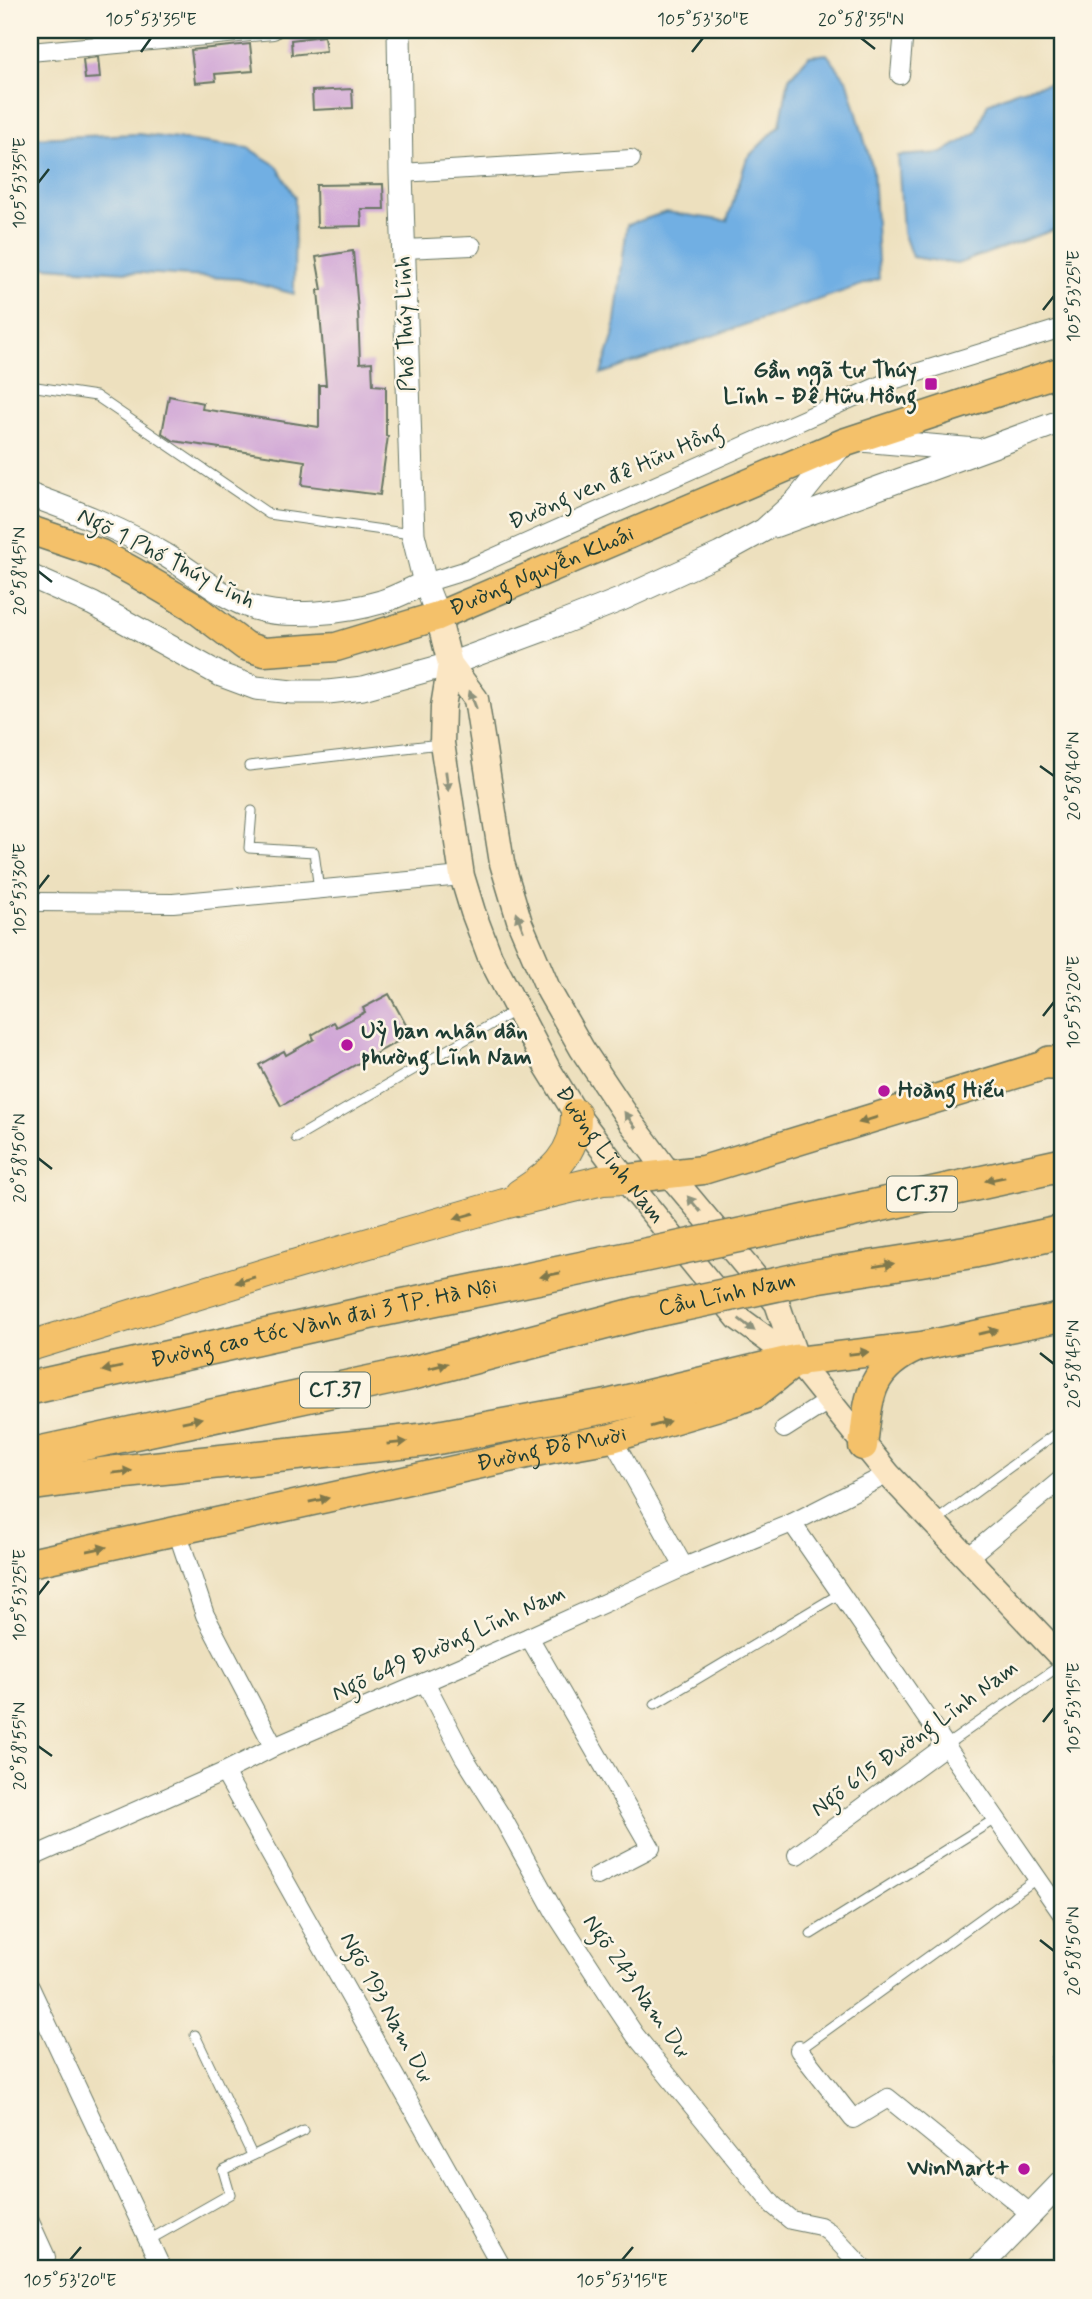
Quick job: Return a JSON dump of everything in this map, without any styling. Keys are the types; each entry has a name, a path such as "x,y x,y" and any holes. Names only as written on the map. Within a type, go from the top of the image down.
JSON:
{"highway":[{"path":"504,1204 551,1173 562,1161 574,1138 576,1114"},
{"name":"Đường cao tốc Vành đai 3 TP. Hà Nội","path":"30,1388 1062,1165"},
{"path":"30,1346 293,1265 504,1204 603,1180 625,1179"},
{"name":"Cầu Lĩnh Nam","path":"30,1455 409,1374 638,1314 816,1276 975,1251 1062,1232"},
{"path":"30,1484 424,1440 605,1407 797,1362"}],"main road":[{"name":"Đường Nguyễn Khoái","path":"30,530 112,560 192,607 245,646 264,652 336,648 438,615 849,441 1062,371"},
{"name":"Đường Lĩnh Nam","path":"438,615 450,664 476,699 502,863 520,923 550,991 582,1049 670,1175 777,1303 797,1362"},
{"name":"Đường Lĩnh Nam","path":"450,664 443,707 442,743 462,876 490,957 547,1067 576,1114 625,1179 738,1318 797,1362 888,1474 1062,1658"},
{"path":"625,1179 704,1170 1058,1062"},
{"path":"797,1362 922,1346 1062,1317"},
{"path":"863,1446 866,1412 873,1387 899,1356 922,1346"},
{"name":"Đường Đỗ Mười","path":"30,1563 545,1450 612,1438 755,1394 797,1362"}],"street":[{"path":"30,52 273,30"},
{"name":"Phố Thúy Lĩnh","path":"399,30 413,534 425,583 438,615"},
{"path":"900,75 904,30"},
{"path":"401,173 631,159"},
{"path":"404,249 472,246"},
{"name":"Đường ven đê Hữu Hồng","path":"425,583 464,571 890,381 1062,328"},
{"path":"30,576 93,604 221,675 256,688 328,692 363,688 450,664 622,599 765,530 1062,421"},
{"path":"765,530 797,500 849,441 983,450"},
{"name":"Ngõ 1 Phố Thúy Lĩnh","path":"30,495 124,532 234,600 255,608 278,613 349,608 382,601 425,583"},
{"path":"32,902 173,903 462,876"},
{"path":"784,1429 828,1401"},
{"path":"612,1438 684,1567"},
{"name":"Ngõ 649 Đường Lĩnh Nam","path":"30,1858 274,1747 684,1567 792,1523 888,1474"},
{"path":"967,1558 1062,1479"},
{"path":"792,1523 1062,1914"},
{"path":"177,1531 205,1615 274,1747"},
{"path":"529,1637 651,1848 597,1876"},
{"name":"Ngõ 243 Nam Dư","path":"425,1682 464,1757 505,1822 554,1911 635,2035 773,2205 791,2220 820,2226 829,2232 864,2269"},
{"name":"Ngõ 615 Đường Lĩnh Nam","path":"797,1855 945,1746"},
{"name":"Ngõ 193 Nam Dư","path":"224,1772 496,2267"},
{"path":"30,1987 162,2269"},
{"path":"799,2050 853,2119 888,2098 1031,2214"},
{"path":"978,2269 1062,2182"},
{"path":"30,2222 46,2257 30,2262"}],"lane":[{"path":"30,386 96,396 269,514 413,534"},
{"path":"248,766 442,743"},
{"path":"252,811 249,848 314,852 318,890"},
{"path":"296,1138 516,1010"},
{"path":"934,1522 1062,1429"},
{"path":"655,1704 841,1593"},
{"name":"Ngõ 615 Đường Lĩnh Nam","path":"945,1746 1062,1664"},
{"path":"811,1934 995,1819"},
{"path":"799,2050 1036,1879"},
{"path":"195,2035 252,2155"},
{"path":"149,2240 230,2194 223,2170 304,2131"}],"water":[{"path":"827,54 848,82 873,170 879,279 601,374 613,337 627,225 666,212 727,221 747,158 780,125 789,78 809,56"},
{"path":"1062,81 1062,227 957,264 912,257 903,232 898,156 942,153 977,132 988,103 1018,90"},
{"path":"138,134 248,148 277,166 295,197 294,294 239,279 30,266 30,138"}],"building":[{"path":"324,36 326,51 292,55 291,40"},
{"path":"250,44 253,71 215,74 216,81 195,83 191,50"},
{"path":"98,57 100,78 85,79 83,59"},
{"path":"352,89 353,108 313,110 312,91"},
{"path":"383,184 384,209 361,209 362,226 317,227 316,185"},
{"path":"353,251 360,363 372,362 373,385 386,386 388,436 380,495 302,485 305,461 174,441 162,433 169,396 203,403 202,409 319,427 319,385 326,385 318,290 322,290 316,257"},
{"name":"Uỷ ban nhân dân phường Lĩnh Nam","path":"389,994 411,1034 281,1106 259,1065 284,1051 286,1055 314,1039 312,1035 334,1022 337,1027 365,1012 363,1008"}],"place":[{"name":"Gần ngã tư Thúy Lĩnh - Đê Hữu Hồng","path":"931,384"},
{"name":"Uỷ ban nhân dân phường Lĩnh Nam","path":"347,1045"},
{"name":"Hoàng Hiếu","path":"884,1091"},
{"name":"WinMart+","path":"1024,2169"}]}
